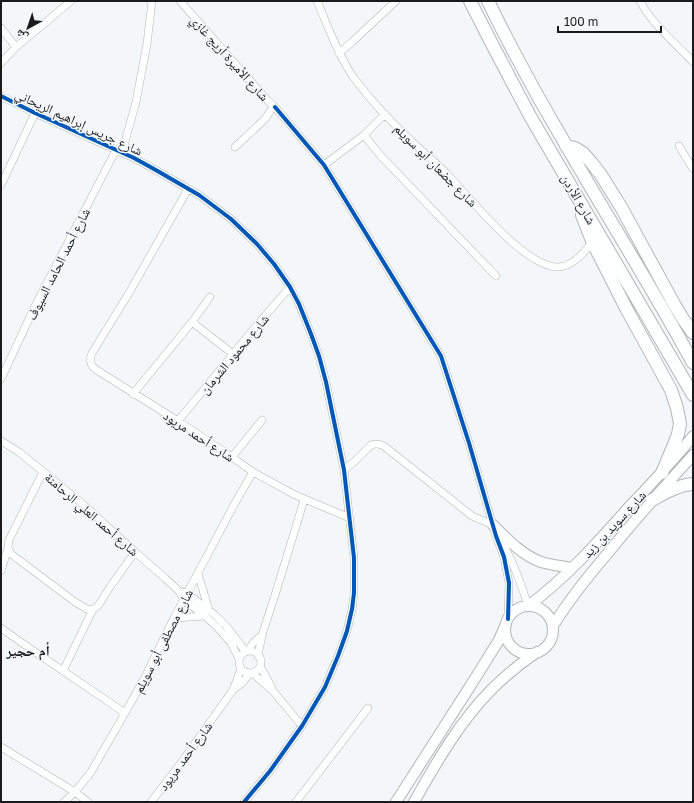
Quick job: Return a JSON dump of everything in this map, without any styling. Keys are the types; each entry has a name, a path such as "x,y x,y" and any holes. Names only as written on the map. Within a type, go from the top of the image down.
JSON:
{"highway":[{"name":"شارع الأردن","path":"470,1 530,116 562,170 582,216 693,395"},
{"name":"شارع الأردن","path":"488,1 507,40 566,146 620,235 682,341 693,363"},
{"path":"566,146 575,148 583,153 601,175 674,304 693,333"},
{"path":"595,237 626,308 671,390 678,408 680,424 678,434 676,442 662,472"},
{"path":"652,500 682,485 693,484"}],"main road":[{"name":"شارع سويد بن زيد","path":"528,606 541,596 595,546 690,440"},
{"name":"شارع سويد بن زيد","path":"553,626 591,572 652,500 693,455"},
{"path":"493,525 531,558 542,562 572,568"},
{"path":"396,802 499,640 514,611 528,606 535,606 542,609 551,620 553,626 553,633 548,645 518,666 487,695 471,714 441,757 414,802"},
{"path":"507,622 507,638 511,645 523,652 537,652"}],"street":[{"path":"1,64 16,47 63,4 71,1"},
{"name":"شارع أحمد الحامد السيوف","path":"1,379 35,306 119,151 136,102 147,44 152,1"},
{"name":"شارع الأميرة أريج غازي","path":"180,1 268,101 275,107 265,119 235,147"},
{"name":"شارع جضعان أبو سويلم","path":"317,1 339,53 363,90 510,240 543,264 559,267 565,266 575,260 595,237"},
{"path":"339,53 396,1"},
{"path":"640,1 656,23 693,62"},
{"path":"1,28 16,47"},
{"name":"شارع جريس إبراهيم الريحاني","path":"1,96 154,169 199,195 231,219 257,244 274,264 290,287 306,319 319,356 344,470 354,558 354,592 352,608 347,631 325,687 302,726 270,771 244,802"},
{"path":"275,107 324,165 441,356 507,568 509,583 507,622"},
{"path":"1,185 35,113"},
{"path":"324,165 364,135 385,114"},
{"path":"364,135 380,155 496,276"},
{"path":"679,146 693,169"},
{"name":"شارع أحمد مريود","path":"188,189 129,293 92,353 90,362 95,370 178,421 253,472 304,500 350,518"},
{"name":"شارع محمود الشرمان","path":"178,421 290,287"},
{"path":"134,394 192,322 210,297"},
{"path":"192,322 233,354"},
{"path":"232,457 262,420"},
{"name":"شارع أحمد العلي الرحامنة","path":"1,441 19,452 84,505 186,597 226,626 247,652"},
{"path":"344,470 371,445 379,444 384,446 472,516 493,525 508,551 528,606"},
{"path":"1,571 9,540 43,472"},
{"name":"شارع مصطفى أبو سويلم","path":"64,802 75,792 91,772 125,713 235,503 253,472"},
{"path":"274,692 260,666 258,656 262,635 304,500"},
{"path":"8,548 11,554 63,593 87,609 93,609"},
{"path":"63,671 93,609 100,603 135,552"},
{"name":"شارع أحمد العلي الرحامنة","path":"198,574 207,613 231,643 239,659"},
{"path":"174,618 207,613"},
{"path":"1,628 125,713"},
{"path":"262,635 253,643 247,652 242,655 238,663 241,669 245,672 251,673 274,692 302,726"},
{"path":"247,652 255,653 258,656"},
{"path":"251,673 257,670 260,666"},
{"name":"شارع أحمد مريود","path":"151,802 233,690 241,669"},
{"name":"شارع أحمد مريود","path":"233,690 251,673"},
{"path":"296,802 368,708"},
{"path":"1,747 75,792 88,802"}],"cycle path":[{"path":"1,96 134,158 199,195 231,219 257,244 274,264 290,287 299,304 319,356 326,382 344,470 354,558 354,593 352,609 347,631 325,687 302,726 270,771 244,802"},
{"path":"275,107 324,165 441,356 469,443 496,536 504,557 509,583 508,619"}],"district":[{"name":"أم حجير","path":"28,650"}]}
